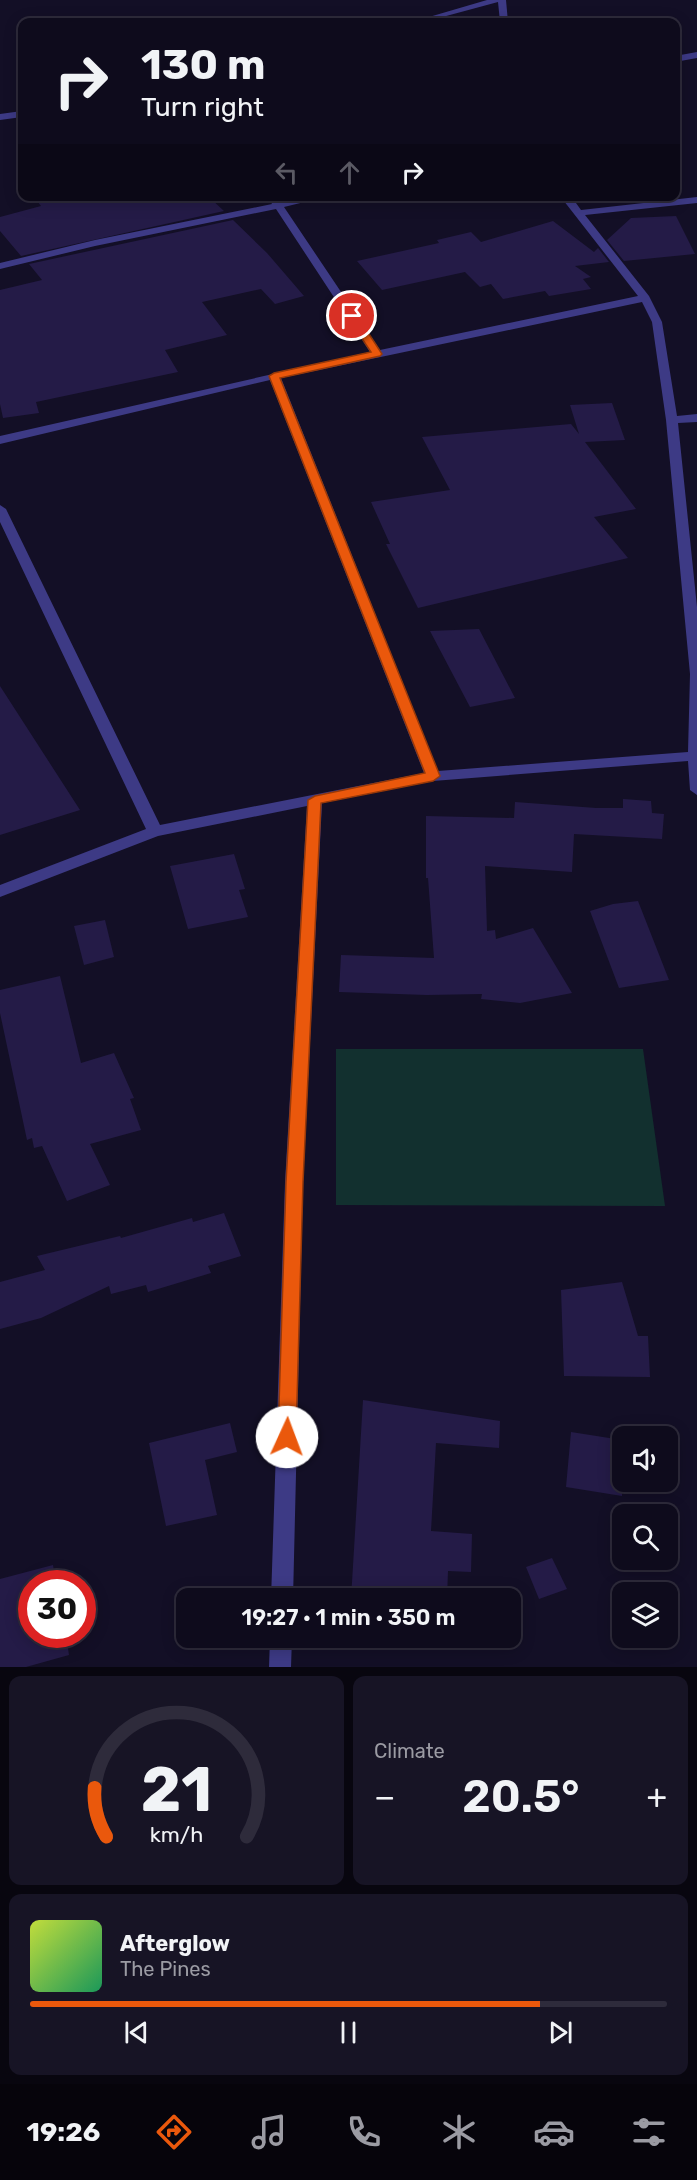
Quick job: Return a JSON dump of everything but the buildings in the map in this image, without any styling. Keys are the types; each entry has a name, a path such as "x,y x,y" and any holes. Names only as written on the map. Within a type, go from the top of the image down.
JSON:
{"street":[{"path":"431,18 497,0"},
{"path":"502,0 504,18"},
{"path":"680,58 697,55"},
{"path":"0,117 18,115"},
{"path":"578,213 697,200"},
{"path":"0,266 271,201"},
{"path":"276,201 377,354"},
{"path":"569,201 645,298 657,322 672,420 697,674 695,756 697,790"},
{"path":"0,440 274,376 645,298"},
{"path":"274,376 433,776"},
{"path":"672,420 697,418"},
{"path":"0,509 155,831"},
{"path":"0,891 155,831 433,776 695,756"},
{"path":"282,1588 294,1182 315,800"},
{"path":"280,1648 280,1667"}],"green space":[{"path":"336,1049 643,1049 665,1206 336,1205"}],"route":[{"path":"287,1437 294,1182 315,800 433,776 274,376 377,354 352,316"}]}
